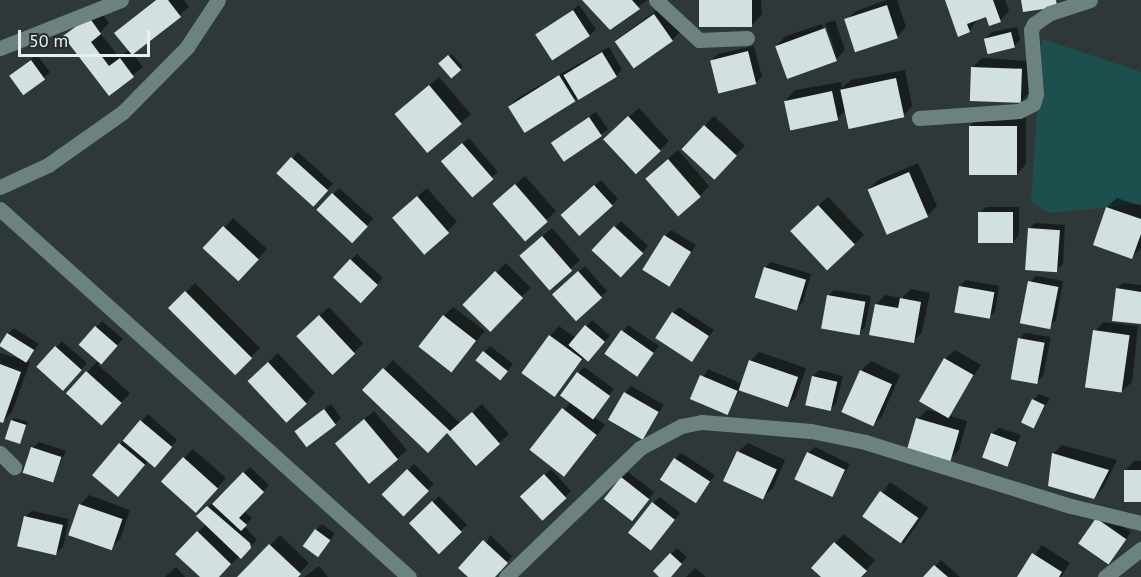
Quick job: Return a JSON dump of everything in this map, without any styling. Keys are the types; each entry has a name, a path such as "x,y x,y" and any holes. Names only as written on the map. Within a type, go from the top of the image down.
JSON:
{"street":[{"path":"0,48 121,0"},
{"path":"0,187 48,165 123,112 187,46 218,0"},
{"path":"656,0 699,40 747,38"},
{"path":"919,118 1018,111 1033,104 1036,94 1031,30 1034,24 1050,13 1090,0"},
{"path":"0,208 409,577"},
{"path":"506,577 640,448 681,426 702,422 811,431 866,442 1071,506 1141,523"},
{"path":"0,453 14,467"},
{"path":"1105,577 1141,549"}],"shaded area":[{"path":"1042,39 1141,72 1141,204 1050,213 1031,202"}],"building":[{"path":"156,0 168,0 181,17 132,55 114,33"},
{"path":"582,0 632,0 640,9 610,30"},
{"path":"699,0 752,0 752,27 699,27"},
{"path":"945,0 993,0 1001,22 989,26 986,17 967,24 970,32 958,37"},
{"path":"1021,0 1056,0 1057,7 1023,12"},
{"path":"887,5 898,38 855,52 844,19"},
{"path":"573,10 590,36 552,61 535,35"},
{"path":"654,14 673,41 634,69 615,42"},
{"path":"89,17 101,34 91,42 109,66 120,58 134,77 109,96 63,36"},
{"path":"825,28 837,61 787,79 775,46"},
{"path":"1011,32 1015,48 988,54 984,39"},
{"path":"748,51 756,84 718,93 710,60"},
{"path":"602,52 617,77 578,100 563,75"},
{"path":"448,55 461,70 451,79 438,64"},
{"path":"31,60 45,79 23,95 9,76"},
{"path":"971,67 1022,69 1021,103 970,101"},
{"path":"559,75 575,101 525,133 508,107"},
{"path":"896,78 904,117 849,129 840,90"},
{"path":"429,85 462,124 427,153 395,114"},
{"path":"832,91 838,120 790,131 784,101"},
{"path":"628,116 661,151 636,174 603,139"},
{"path":"589,117 602,136 564,162 551,143"},
{"path":"704,125 737,156 714,180 681,149"},
{"path":"969,126 1017,126 1017,175 969,175"},
{"path":"462,143 493,179 472,198 441,161"},
{"path":"291,157 328,190 313,207 276,173"},
{"path":"668,159 701,197 678,216 645,179"},
{"path":"909,172 928,217 887,235 868,190"},
{"path":"515,184 548,222 525,241 492,204"},
{"path":"594,185 613,206 579,236 561,215"},
{"path":"332,193 368,226 352,243 316,210"},
{"path":"417,196 449,233 424,255 392,218"},
{"path":"818,205 855,244 827,270 790,231"},
{"path":"1106,207 1141,219 1141,234 1132,259 1093,245"},
{"path":"978,212 1013,212 1013,243 978,243"},
{"path":"223,226 259,259 238,281 203,248"},
{"path":"614,226 643,253 621,277 591,250"},
{"path":"1028,228 1060,230 1057,272 1025,270"},
{"path":"664,235 691,252 669,287 642,270"},
{"path":"542,236 572,271 550,290 519,256"},
{"path":"350,259 378,285 361,303 333,277"},
{"path":"764,267 806,280 797,310 755,298"},
{"path":"495,271 523,298 490,332 462,305"},
{"path":"578,271 602,298 576,321 552,294"},
{"path":"1028,281 1058,287 1050,329 1020,323"},
{"path":"959,286 994,292 990,319 954,313"},
{"path":"1116,288 1141,292 1141,324 1112,321"},
{"path":"185,291 252,358 235,375 168,308"},
{"path":"827,295 865,302 860,335 821,328"},
{"path":"900,298 921,302 914,343 869,335 875,304 898,308"},
{"path":"672,312 709,336 692,362 655,338"},
{"path":"319,315 355,354 332,375 296,336"},
{"path":"443,315 476,341 451,372 418,347"},
{"path":"585,325 605,342 588,362 568,345"},
{"path":"95,326 118,346 101,365 79,345"},
{"path":"621,330 654,353 637,377 604,354"},
{"path":"1093,330 1130,335 1122,393 1085,387"},
{"path":"7,333 34,350 26,363 0,346"},
{"path":"549,335 582,359 555,397 521,373"},
{"path":"1018,338 1045,343 1037,384 1011,379"},
{"path":"55,346 82,370 63,391 36,367"},
{"path":"483,351 508,371 500,380 475,360"},
{"path":"944,358 973,375 948,418 919,401"},
{"path":"749,360 798,377 788,407 739,390"},
{"path":"268,362 307,404 286,423 248,381"},
{"path":"0,364 21,372 3,423 0,422"},
{"path":"383,368 450,431 472,412 500,444 476,466 447,433 428,453 362,390"},
{"path":"860,370 892,384 873,426 841,412"},
{"path":"86,371 122,403 102,425 66,393"},
{"path":"577,372 610,396 593,420 560,395"},
{"path":"700,375 738,391 728,415 690,399"},
{"path":"812,376 837,382 831,411 805,405"},
{"path":"624,392 659,412 643,440 608,420"},
{"path":"1032,399 1045,405 1034,428 1021,423"},
{"path":"562,408 597,435 564,477 529,450"},
{"path":"324,409 336,425 306,447 294,431"},
{"path":"916,418 959,430 950,461 907,449"},
{"path":"364,419 398,460 369,484 335,443"},
{"path":"11,420 26,425 20,444 5,439"},
{"path":"140,420 172,447 155,468 123,441"},
{"path":"991,433 1016,442 1007,467 982,457"},
{"path":"119,443 145,465 118,497 92,475"},
{"path":"31,447 61,457 53,483 23,473"},
{"path":"737,451 777,470 763,500 723,481"},
{"path":"807,452 845,470 832,497 794,479"},
{"path":"1052,453 1109,470 1094,499 1048,486"},
{"path":"183,457 218,488 196,513 161,482"},
{"path":"674,458 710,481 696,503 660,480"},
{"path":"407,469 429,491 403,516 382,494"},
{"path":"1124,470 1141,470 1141,502 1124,502"},
{"path":"243,472 264,492 239,518 247,525 241,531 212,504"},
{"path":"544,474 567,498 542,521 520,497"},
{"path":"621,477 649,499 632,521 604,499"},
{"path":"880,491 919,518 901,543 862,516"},
{"path":"432,501 462,532 439,554 409,523"},
{"path":"652,502 675,520 651,551 628,533"},
{"path":"79,504 122,519 112,550 68,535"},
{"path":"207,506 250,543 251,548 241,559 196,516"},
{"path":"24,516 63,525 56,555 17,546"},
{"path":"1096,518 1126,539 1109,565 1078,543"},
{"path":"315,529 330,540 318,557 303,546"},
{"path":"197,531 231,564 219,577 200,577 175,554"},
{"path":"483,540 508,563 495,577 468,577 458,568"},
{"path":"834,542 867,571 861,577 821,577 811,568"},
{"path":"269,544 301,574 298,577 237,577"},
{"path":"670,553 682,564 671,577 659,577 653,571"},
{"path":"1032,553 1062,572 1059,577 1017,577"},
{"path":"934,565 948,577 923,577"}]}
